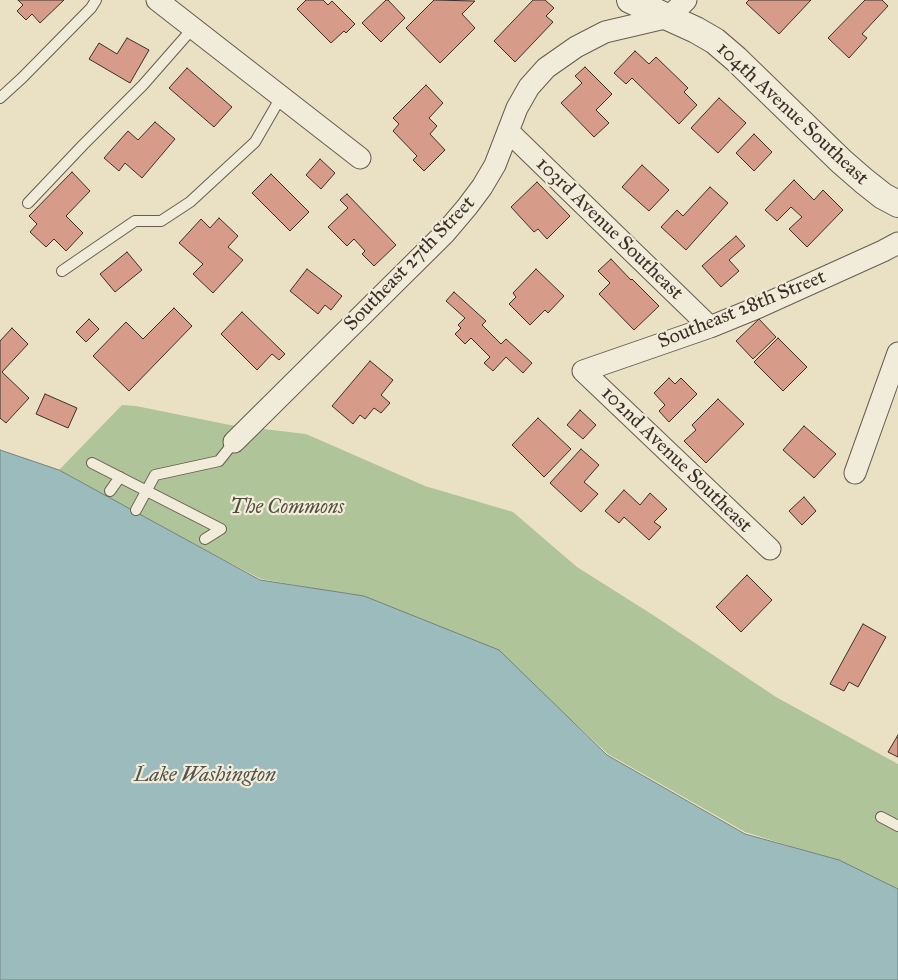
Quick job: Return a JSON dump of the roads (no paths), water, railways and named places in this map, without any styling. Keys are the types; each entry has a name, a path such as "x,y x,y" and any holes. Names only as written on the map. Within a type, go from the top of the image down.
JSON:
{"street":[{"path":"157,0 360,158"},
{"name":"104th Avenue Southeast","path":"630,0 678,9 696,30 715,41 736,59 858,176 883,196 898,204"},
{"name":"Southeast 27th Street","path":"234,442 445,233 468,207 495,165 517,108 529,87 546,68 576,47 605,32 678,9"},
{"name":"103rd Avenue Southeast","path":"508,131 710,327"},
{"name":"Southeast 28th Street","path":"583,371 759,308 898,243"},
{"path":"855,473 898,353"},
{"name":"102nd Avenue Southeast","path":"583,371 770,549"}],"lane":[{"path":"0,98 91,8 96,0"},
{"path":"28,203 143,85 193,28"},
{"path":"62,271 135,221 161,220 190,202 255,142 281,97"},
{"path":"136,510 155,475 219,461 234,442"},
{"path":"92,463 221,529 205,540"},
{"path":"110,491 120,477"},
{"path":"881,817 898,826"}],"water":[{"name":"Lake Washington","path":"0,450 59,470 260,580 364,596 499,650 607,755 745,834 839,860 898,889 898,980 0,980"}],"park label":[{"name":"The Commons","path":"287,508"}]}
